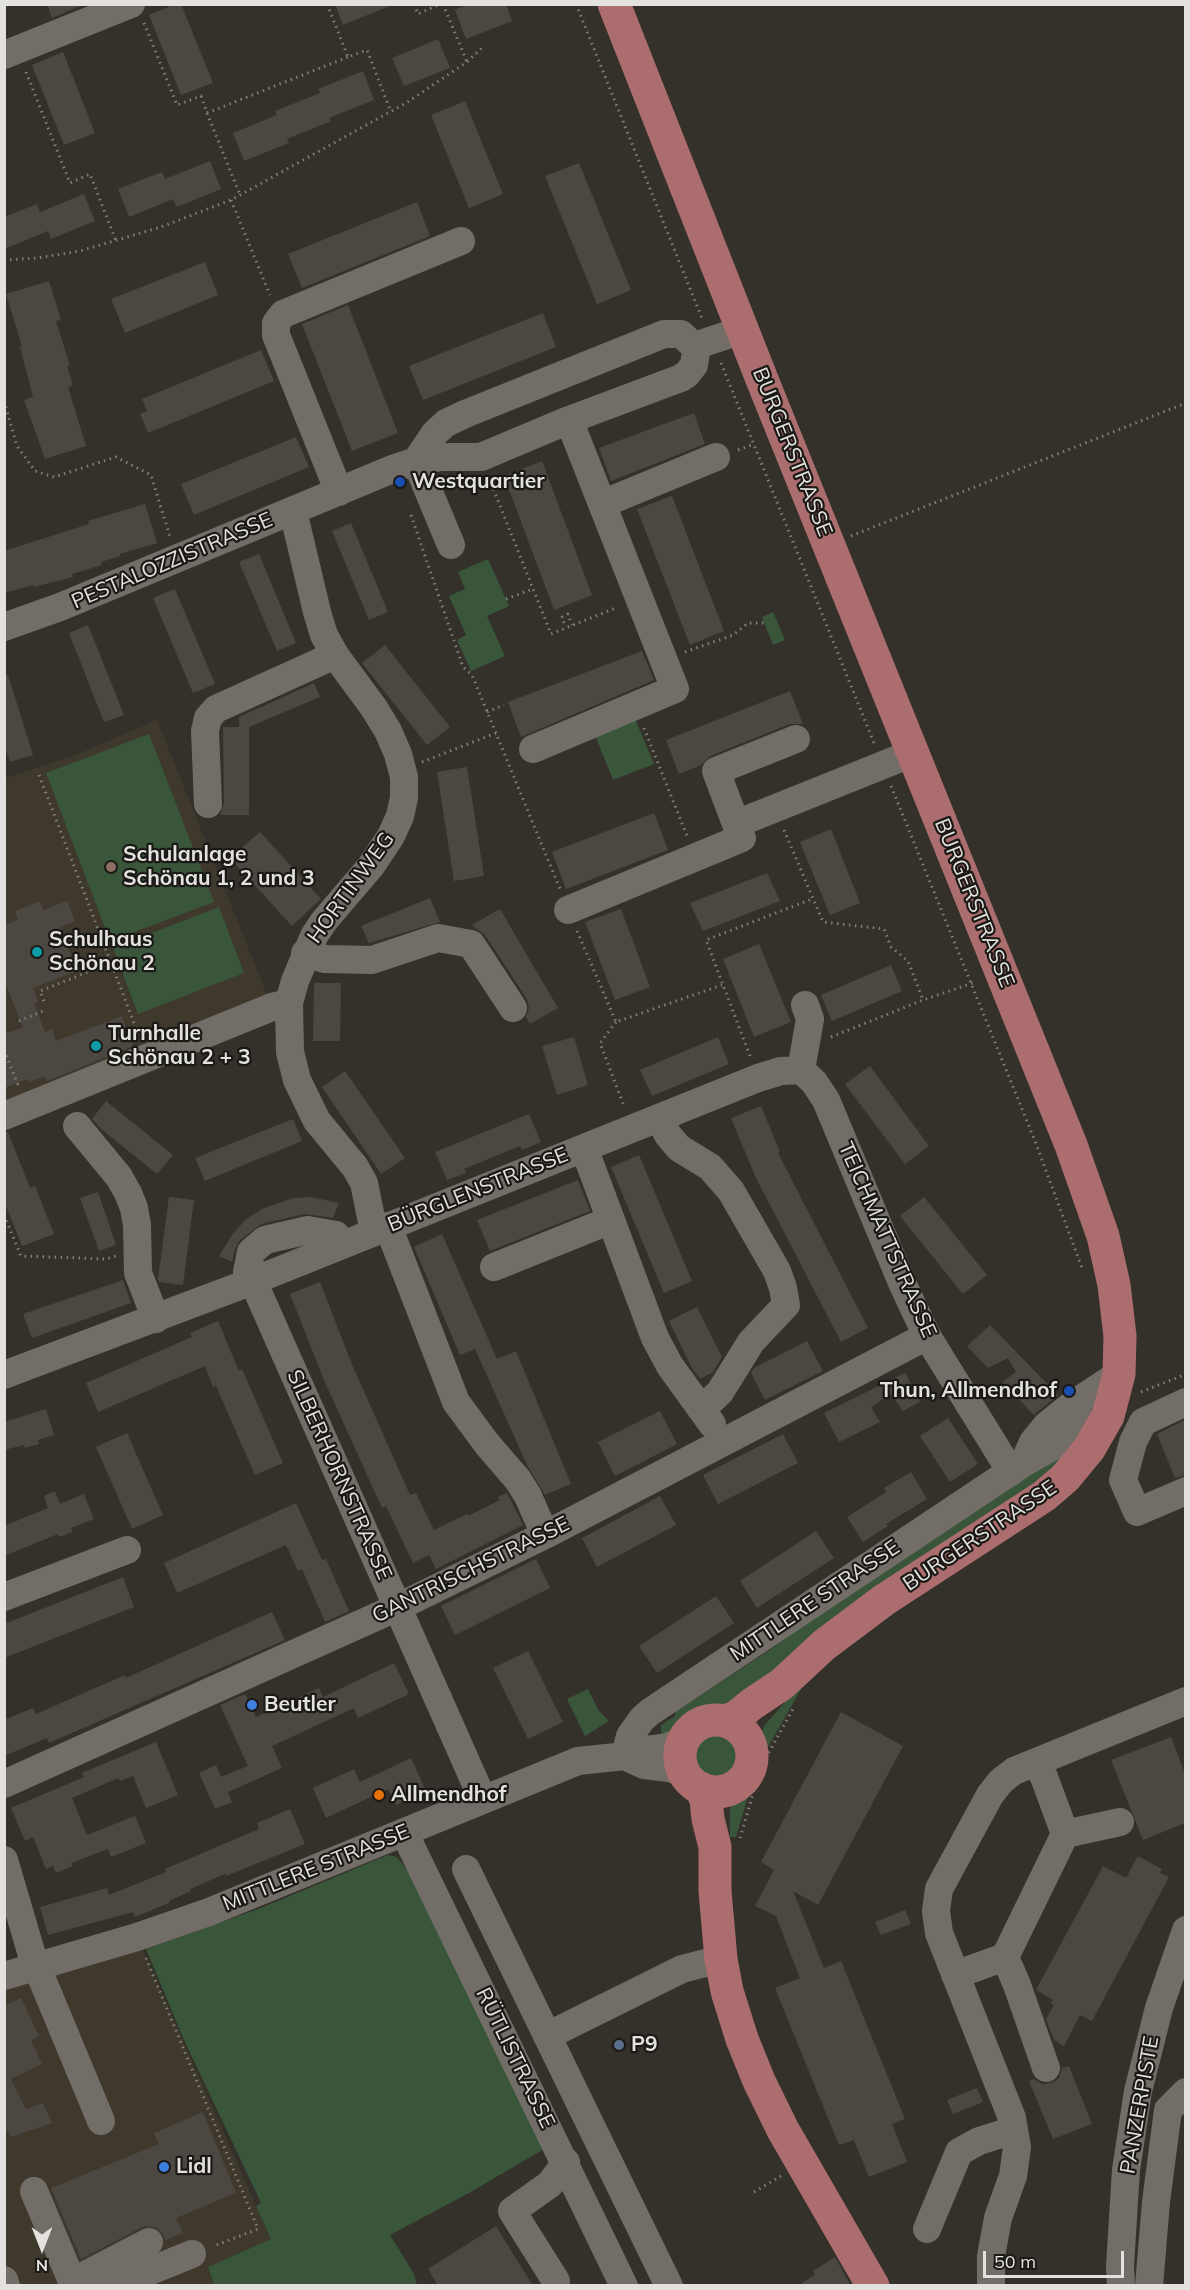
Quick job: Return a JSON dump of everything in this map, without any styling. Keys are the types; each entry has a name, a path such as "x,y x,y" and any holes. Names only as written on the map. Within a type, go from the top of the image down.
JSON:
{"main road":[{"name":"BURGERSTRASSE","path":"614,4 1071,1145 1098,1220 1110,1268 1127,1384 1085,1455 1057,1485 876,1606 824,1645 790,1692 757,1725 750,1744"},
{"name":"BURGERSTRASSE","path":"725,1721 736,1717 752,1704 790,1692"},
{"path":"718,1720 725,1721 737,1728 750,1744 752,1756 750,1768 740,1783 706,1784 680,1760 685,1740 691,1730 701,1724 718,1720"},
{"path":"706,1784 708,1819 727,1847 715,1900 721,1959 739,2030 759,2081 792,2146 873,2286"}],"street":[{"path":"11,52 136,10"},
{"path":"339,492 276,335 276,323 283,314 461,241"},
{"path":"451,545 416,461 435,433 446,423 664,334 681,334 703,343 743,330"},
{"name":"PESTALOZZISTRASSE","path":"4,627 60,608 416,461 442,457 481,457 687,374 694,365 696,352 703,343"},
{"path":"465,414 457,425 459,444 468,453 481,457"},
{"path":"533,748 675,689 569,420"},
{"path":"602,504 716,457"},
{"name":"HORTINWEG","path":"293,511 324,635 335,655 388,731 402,770 404,798 400,816 391,836 372,866 324,921 305,953 289,1002 290,1052 297,1080 317,1121 355,1167 364,1183 381,1229 456,1402 487,1444 518,1480 528,1496 545,1535"},
{"path":"208,804 205,731 208,718 216,709 335,655"},
{"path":"568,910 742,838 716,771 796,740"},
{"path":"736,824 913,753"},
{"path":"305,953 325,958 372,960 438,938 471,944 513,1008"},
{"path":"4,1116 289,1002"},
{"path":"804,1058 810,1019 805,1005"},
{"name":"BÜRGLENSTRASSE","path":"4,1375 253,1281 632,1128 781,1071 804,1058"},
{"name":"TEICHMATTSTRASSE","path":"804,1058 814,1082 826,1100 903,1285 927,1336 1018,1467"},
{"path":"659,1118 668,1134 680,1148 710,1167 731,1191 777,1271 786,1305 751,1342 720,1392 702,1409"},
{"path":"78,1126 119,1177 128,1193 137,1225 138,1273 156,1319"},
{"path":"584,1148 656,1338 670,1366 723,1442"},
{"path":"494,1267 611,1220"},
{"name":"SILBERHORNSTRASSE","path":"336,1235 308,1230 265,1240 251,1252 247,1272 253,1281 483,1800"},
{"name":"GANTRISCHSTRASSE","path":"4,1784 398,1607 545,1535 927,1336"},
{"name":"MITTLERE STRASSE","path":"1018,1467 1033,1442 1047,1425 1072,1405 1127,1384"},
{"path":"1185,1402 1143,1422 1133,1442 1123,1480 1137,1512 1185,1491"},
{"name":"MITTLERE STRASSE","path":"625,1756 630,1736 650,1712 1018,1467 1108,1416"},
{"path":"4,1597 127,1550"},
{"path":"991,2286 991,2256 998,2218 1013,2176 1017,2147 1012,2118 939,1933 936,1911 939,1889 990,1795 1000,1781 1014,1771 1185,1701"},
{"name":"MITTLERE STRASSE","path":"4,1976 137,1937 270,1888 578,1761 625,1756 668,1747 685,1740"},
{"name":"MITTLERE STRASSE","path":"625,1756 644,1765 669,1768 706,1784"},
{"path":"955,1975 1005,1957 1065,1834 1044,1777 1036,1762"},
{"path":"1065,1834 1120,1822"},
{"name":"RÜTLISTRASSE","path":"404,1832 566,2162 624,2286"},
{"path":"4,1860 36,1967 101,2121"},
{"path":"466,1869 669,2286"},
{"name":"PANZERPISTE","path":"1121,2286 1120,2266 1126,2170 1138,2091 1159,2008 1185,1930"},
{"path":"1005,1957 1046,2068"},
{"path":"547,2036 682,1969 721,1959"},
{"path":"1149,2286 1156,2202 1168,2110 1185,2092"},
{"path":"542,2114 577,2097"},
{"path":"927,2229 959,2152 979,2141 1014,2130"},
{"path":"556,2282 512,2211 550,2184 566,2162"},
{"path":"34,2191 73,2284 149,2242"},
{"path":"113,2286 179,2267"},
{"path":"4,2280 6,2286"}],"path":[{"path":"327,4 348,57"},
{"path":"414,4 418,14 442,4 467,62"},
{"path":"576,4 703,343 973,983 1083,1272"},
{"path":"136,10 177,105 201,96 240,195"},
{"path":"4,260 37,258 116,241 195,215 231,200 391,112 467,62 482,48"},
{"path":"207,113 367,50 391,112"},
{"path":"11,52 70,183 90,174 116,241"},
{"path":"231,200 279,318"},
{"path":"4,401 17,446 35,471 54,477 116,457 151,475 176,559"},
{"path":"830,545 1185,403"},
{"path":"481,457 551,634 640,599"},
{"path":"410,513 463,667 472,675 616,1022"},
{"path":"506,599 533,589"},
{"path":"564,623 562,616 568,614 572,625"},
{"path":"664,660 733,635 748,623 764,623"},
{"path":"487,712 504,705"},
{"path":"636,706 695,857"},
{"path":"402,770 496,733"},
{"path":"39,775 147,1058"},
{"path":"775,808 823,922 884,929 891,947 908,961 923,1000"},
{"path":"758,1078 706,940 812,899"},
{"path":"44,1001 40,991 111,963"},
{"path":"804,1058 923,1000 973,983"},
{"path":"632,1128 600,1043 616,1022 722,985"},
{"path":"19,1021 43,1011"},
{"path":"4,1050 18,1083"},
{"path":"4,1215 21,1256 106,1259 138,1250"},
{"path":"1127,1384 1185,1374"},
{"path":"727,1847 768,1754 790,1692"},
{"path":"137,1937 258,2229 179,2267"},
{"path":"754,2192 782,2175"}],"shaded area":[{"name":"Schulanlage Schönau 1, 2 und 3","path":"157,720 272,1007 5,1116 5,778 73,756"},
{"path":"137,1937 271,2239 208,2267 214,2285 5,2286 5,1976"}],"green space":[{"path":"488,559 509,606 487,616 505,656 471,671 457,640 466,635 449,596 465,589 458,572"},
{"path":"773,612 785,640 773,645 762,617"},
{"path":"633,714 654,764 613,780 593,730"},
{"path":"149,734 214,902 110,941 46,773"},
{"path":"219,907 244,973 138,1014 113,948"},
{"path":"1071,1442 1051,1474 715,1714 701,1716 689,1723 680,1734 661,1743 661,1725 675,1716 675,1712 770,1650 823,1610"},
{"path":"799,1686 801,1689 754,1776 736,1837 730,1837 732,1802 755,1773 758,1765 758,1743 764,1726"},
{"path":"588,1689 599,1711 609,1721 585,1736 567,1699"},
{"path":"716,1733 732,1740 739,1756 732,1772 716,1779 700,1772 693,1756 700,1740"},
{"path":"388,1855 397,1857 406,1869 412,1867 549,2146 469,2193 390,2235 414,2274 417,2285 214,2285 208,2267 271,2239 256,2206 261,2203 184,2040 146,1949 261,1908"}],"building":[{"path":"47,4 85,4 52,18"},
{"path":"175,4 181,4 213,83 181,95 149,15"},
{"path":"335,4 392,4 392,5 343,25"},
{"path":"469,4 506,4 512,21 466,39 455,10"},
{"path":"438,39 450,68 404,86 392,58"},
{"path":"63,52 95,133 64,145 32,65"},
{"path":"363,71 374,100 329,118 331,121 287,139 289,143 244,161 233,133 277,115 275,111 320,93 318,89"},
{"path":"465,101 503,194 469,208 431,115"},
{"path":"210,161 221,189 177,207 173,199 129,217 118,189 162,172 165,179"},
{"path":"579,163 631,290 597,304 545,176"},
{"path":"84,194 95,221 51,239 48,231 4,249 4,217 37,204 40,212"},
{"path":"417,202 430,236 302,288 288,254"},
{"path":"205,262 218,295 125,333 111,299"},
{"path":"49,281 61,320 56,321 70,366 67,366 73,385 68,387 86,446 45,459 24,400 33,397 20,347 22,346 6,294"},
{"path":"348,305 398,433 352,451 302,324"},
{"path":"543,313 556,347 423,400 409,366"},
{"path":"261,350 274,381 148,433 140,414 147,411 142,399"},
{"path":"694,413 705,444 611,481 599,448"},
{"path":"296,437 309,467 194,515 181,484"},
{"path":"542,461 592,595 554,610 504,476"},
{"path":"672,496 724,631 690,645 637,509"},
{"path":"145,504 157,543 120,554 120,556 101,562 102,565 72,574 73,577 4,593 4,551 89,524 88,521"},
{"path":"351,523 388,612 369,620 332,531"},
{"path":"259,554 296,643 277,651 239,562"},
{"path":"175,589 215,684 193,693 153,598"},
{"path":"88,625 124,715 104,722 69,633"},
{"path":"385,645 450,727 427,745 362,663"},
{"path":"642,651 654,680 521,737 508,702"},
{"path":"8,675 33,755 10,762 4,743 4,676"},
{"path":"314,683 320,697 249,727 249,815 220,815 224,803 223,727 239,727 239,717"},
{"path":"790,691 803,724 790,724 710,756 701,765 679,774 666,740"},
{"path":"467,767 484,876 454,881 437,772"},
{"path":"654,813 668,850 566,889 552,852"},
{"path":"831,829 860,903 830,915 800,842"},
{"path":"260,832 321,899 292,926 230,858"},
{"path":"767,873 780,901 703,931 690,903"},
{"path":"430,898 440,922 369,943 361,926"},
{"path":"40,901 43,910 67,901 75,921 60,927 77,971 33,988 38,1002 34,1004 45,1032 52,1029 56,1041 122,1016 133,1046 47,1081 45,1076 29,1082 28,1079 4,1088 4,1034 23,1027 4,980 4,925 18,920 15,911"},
{"path":"500,909 558,1008 530,1024 526,1017 529,1008 527,999 485,935 472,925"},
{"path":"621,909 650,987 615,1000 585,922"},
{"path":"759,944 791,1022 754,1037 723,959"},
{"path":"891,965 902,991 832,1021 821,995"},
{"path":"314,983 341,983 340,1041 313,1041"},
{"path":"574,1037 588,1085 557,1095 542,1046"},
{"path":"718,1037 729,1064 652,1096 640,1070"},
{"path":"870,1066 929,1146 905,1164 845,1084"},
{"path":"345,1071 405,1158 381,1174 322,1087"},
{"path":"106,1101 173,1155 157,1174 101,1129 92,1119"},
{"path":"761,1106 780,1152 778,1153 868,1328 841,1342 756,1178 731,1118"},
{"path":"529,1114 541,1142 522,1150 520,1146 464,1169 466,1173 447,1180 435,1152"},
{"path":"293,1119 302,1141 205,1181 195,1158"},
{"path":"4,1132 8,1132 30,1188 35,1186 54,1234 22,1246 4,1201"},
{"path":"639,1155 692,1281 664,1293 611,1167"},
{"path":"578,1180 590,1211 490,1251 477,1220"},
{"path":"98,1192 116,1245 99,1251 80,1198"},
{"path":"169,1197 194,1200 183,1285 159,1282 158,1279"},
{"path":"311,1197 339,1203 333,1218 305,1214 261,1224 240,1240 232,1262 219,1256 232,1235 246,1219 262,1209 293,1198"},
{"path":"924,1197 987,1275 963,1294 900,1216"},
{"path":"442,1234 497,1359 516,1351 571,1484 545,1495 527,1465 475,1349 460,1355 414,1247"},
{"path":"123,1280 131,1303 32,1338 23,1314"},
{"path":"320,1282 351,1362 410,1495 416,1493 434,1530 500,1500 498,1497 507,1493 523,1525 436,1569 429,1555 413,1563 386,1506 382,1508 324,1380 290,1294"},
{"path":"697,1307 722,1357 713,1372 700,1379 692,1368 669,1321"},
{"path":"218,1321 239,1371 242,1369 283,1463 255,1475 205,1366 98,1412 86,1383 192,1337 190,1333"},
{"path":"990,1325 1058,1395 1034,1415 1002,1382 1016,1372 1008,1358 988,1368 967,1346"},
{"path":"807,1341 823,1371 765,1400 751,1373 754,1368"},
{"path":"905,1373 920,1402 903,1411 891,1394 871,1407 880,1422 839,1442 824,1413"},
{"path":"46,1409 54,1435 38,1440 39,1444 4,1450 4,1422"},
{"path":"660,1411 677,1444 615,1476 598,1442"},
{"path":"948,1418 978,1464 950,1482 920,1436"},
{"path":"1185,1420 1185,1475 1175,1478 1157,1434"},
{"path":"127,1433 163,1515 132,1529 96,1447"},
{"path":"783,1434 798,1463 718,1504 703,1475"},
{"path":"911,1472 927,1499 886,1524 888,1526 863,1542 847,1517 886,1492 884,1488"},
{"path":"55,1491 60,1504 84,1494 94,1519 71,1528 73,1532 59,1537 58,1534 4,1556 4,1526 48,1508 44,1496"},
{"path":"660,1496 676,1525 597,1567 582,1538"},
{"path":"296,1503 322,1560 326,1559 349,1611 325,1622 302,1569 298,1571 286,1545 177,1593 164,1563"},
{"path":"816,1531 834,1558 757,1608 740,1581"},
{"path":"536,1559 550,1588 455,1635 441,1606"},
{"path":"123,1577 134,1607 4,1658 4,1624"},
{"path":"716,1596 734,1623 657,1673 639,1646"},
{"path":"272,1612 285,1640 49,1743 47,1738 4,1756 4,1720 33,1708 36,1714 125,1675 126,1678"},
{"path":"528,1651 563,1722 528,1739 493,1668"},
{"path":"394,1663 409,1694 358,1718 354,1708 272,1746 282,1768 228,1792 232,1802 215,1809 199,1773 216,1765 221,1777 248,1766 220,1705 245,1694 256,1717 319,1688 323,1697"},
{"path":"841,1712 903,1746 818,1905 793,1891 824,1968 841,1961 905,2119 892,2124 907,2162 869,2177 854,2140 839,2145 775,1988 800,1978 776,1916 755,1906 774,1870 761,1862"},
{"path":"1171,1737 1185,1774 1185,1823 1143,1840 1111,1760"},
{"path":"156,1742 178,1795 146,1808 133,1776 120,1781 118,1778 72,1798 87,1835 135,1816 146,1843 111,1857 108,1849 71,1863 73,1866 56,1873 53,1866 46,1869 33,1837 25,1841 11,1808 84,1777 82,1773"},
{"path":"411,1758 426,1791 396,1805 388,1789 326,1818 313,1788 354,1769 360,1782"},
{"path":"290,1809 305,1844 190,1889 191,1891 169,1903 135,1917 133,1912 48,1935 40,1907 107,1888 109,1895 166,1872 165,1869 259,1829 257,1823"},
{"path":"1138,1856 1162,1869 1160,1873 1169,1877 1092,2021 1080,2015 1064,2046 1054,2040 1046,2019 1054,2005 1051,2004 1053,2000 1036,1990 1103,1866 1126,1878"},
{"path":"905,1910 911,1924 881,1935 875,1922"},
{"path":"21,1998 39,2036 31,2040 42,2064 11,2079 26,2109 43,2103 52,2123 11,2137 4,2124 4,2006"},
{"path":"1069,2066 1092,2124 1053,2139 1029,2081 1034,2079 1042,2084 1052,2083 1059,2078 1062,2068"},
{"path":"977,2088 983,2102 953,2114 947,2100"},
{"name":"Lidl","path":"203,2112 236,2193 176,2218 183,2233 165,2240 157,2228 142,2227 81,2259 51,2188 159,2144 154,2133"},
{"path":"496,2226 533,2286 438,2286 428,2269"},
{"path":"835,2257 851,2286 797,2286 815,2275 813,2271"}],"place":[{"name":"Westquartier","path":"400,482"},
{"name":"Schulanlage Schönau 1, 2 und 3","path":"111,867"},
{"name":"Schulhaus Schönau 2","path":"37,952"},
{"name":"Turnhalle Schönau 2 + 3","path":"96,1046"},
{"name":"Thun, Allmendhof","path":"1069,1391"},
{"name":"Beutler","path":"252,1705"},
{"name":"Allmendhof","path":"379,1795"},
{"name":"P9","path":"619,2045"},
{"name":"Lidl","path":"164,2167"}]}
